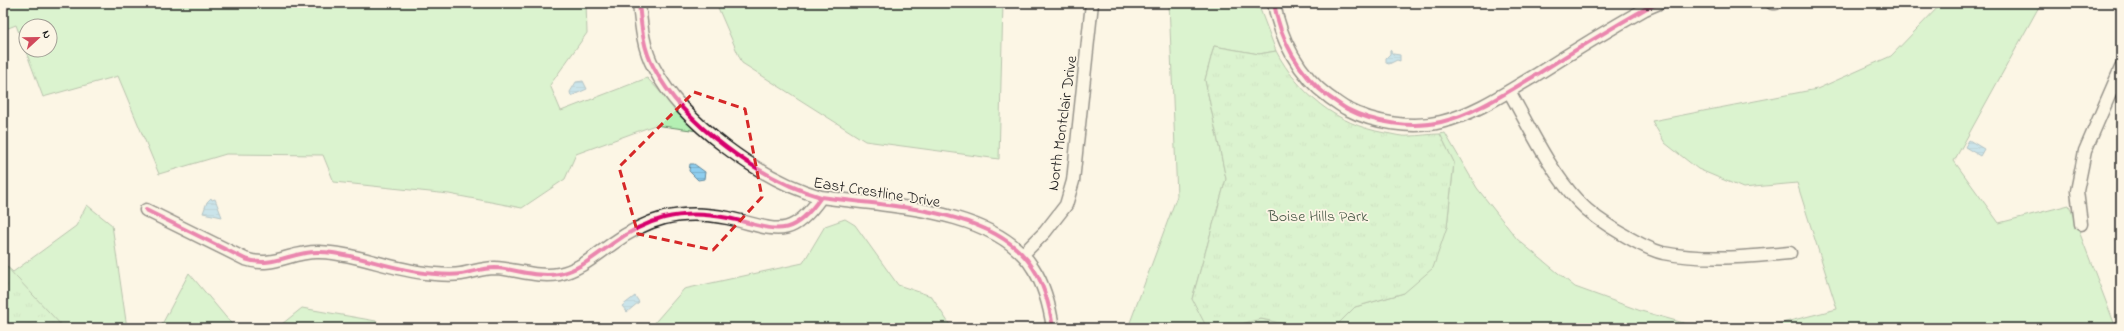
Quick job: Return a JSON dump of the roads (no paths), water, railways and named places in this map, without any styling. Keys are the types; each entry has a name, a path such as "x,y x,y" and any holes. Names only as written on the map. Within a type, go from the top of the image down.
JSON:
{"street":[{"name":"East Crestline Drive","path":"639,3 641,30 653,67 670,95 692,117 750,164 802,191 821,197 948,215 979,226 1006,240 1023,254 1034,268 1043,288 1053,328"},
{"name":"North Montclair Drive","path":"1023,254 1045,232 1066,205 1073,181 1092,3"},
{"path":"1274,3 1276,14 1288,49 1303,71 1324,93 1346,109 1376,120 1409,125 1424,125 1459,116 1509,91 1645,9 1659,3"},
{"path":"2081,224 2077,191 2085,151 2121,68"},
{"path":"1509,91 1562,181 1578,201 1608,226 1634,241 1661,252 1690,257 1735,258 1790,253"},
{"path":"146,210 245,259 257,263 270,263 301,253 318,252 336,253 422,273 445,275 494,268 543,275 572,270 630,232 664,218 708,215 769,229 782,228 796,224 808,215 821,197"}],"water":[{"path":"1390,50 1393,54 1400,55 1400,61 1397,60 1389,64 1386,63 1386,58 1390,54"},
{"path":"583,81 587,89 571,96 570,92 576,82"},
{"path":"1969,140 1984,149 1980,156 1965,147"},
{"path":"690,164 694,164 705,172 704,179 698,180 689,171"},
{"path":"211,198 212,200 215,199 222,217 203,213 207,202"},
{"path":"635,296 639,302 627,312 622,306"}],"park label":[{"name":"Boise Hills Park","path":"1318,215"}]}
